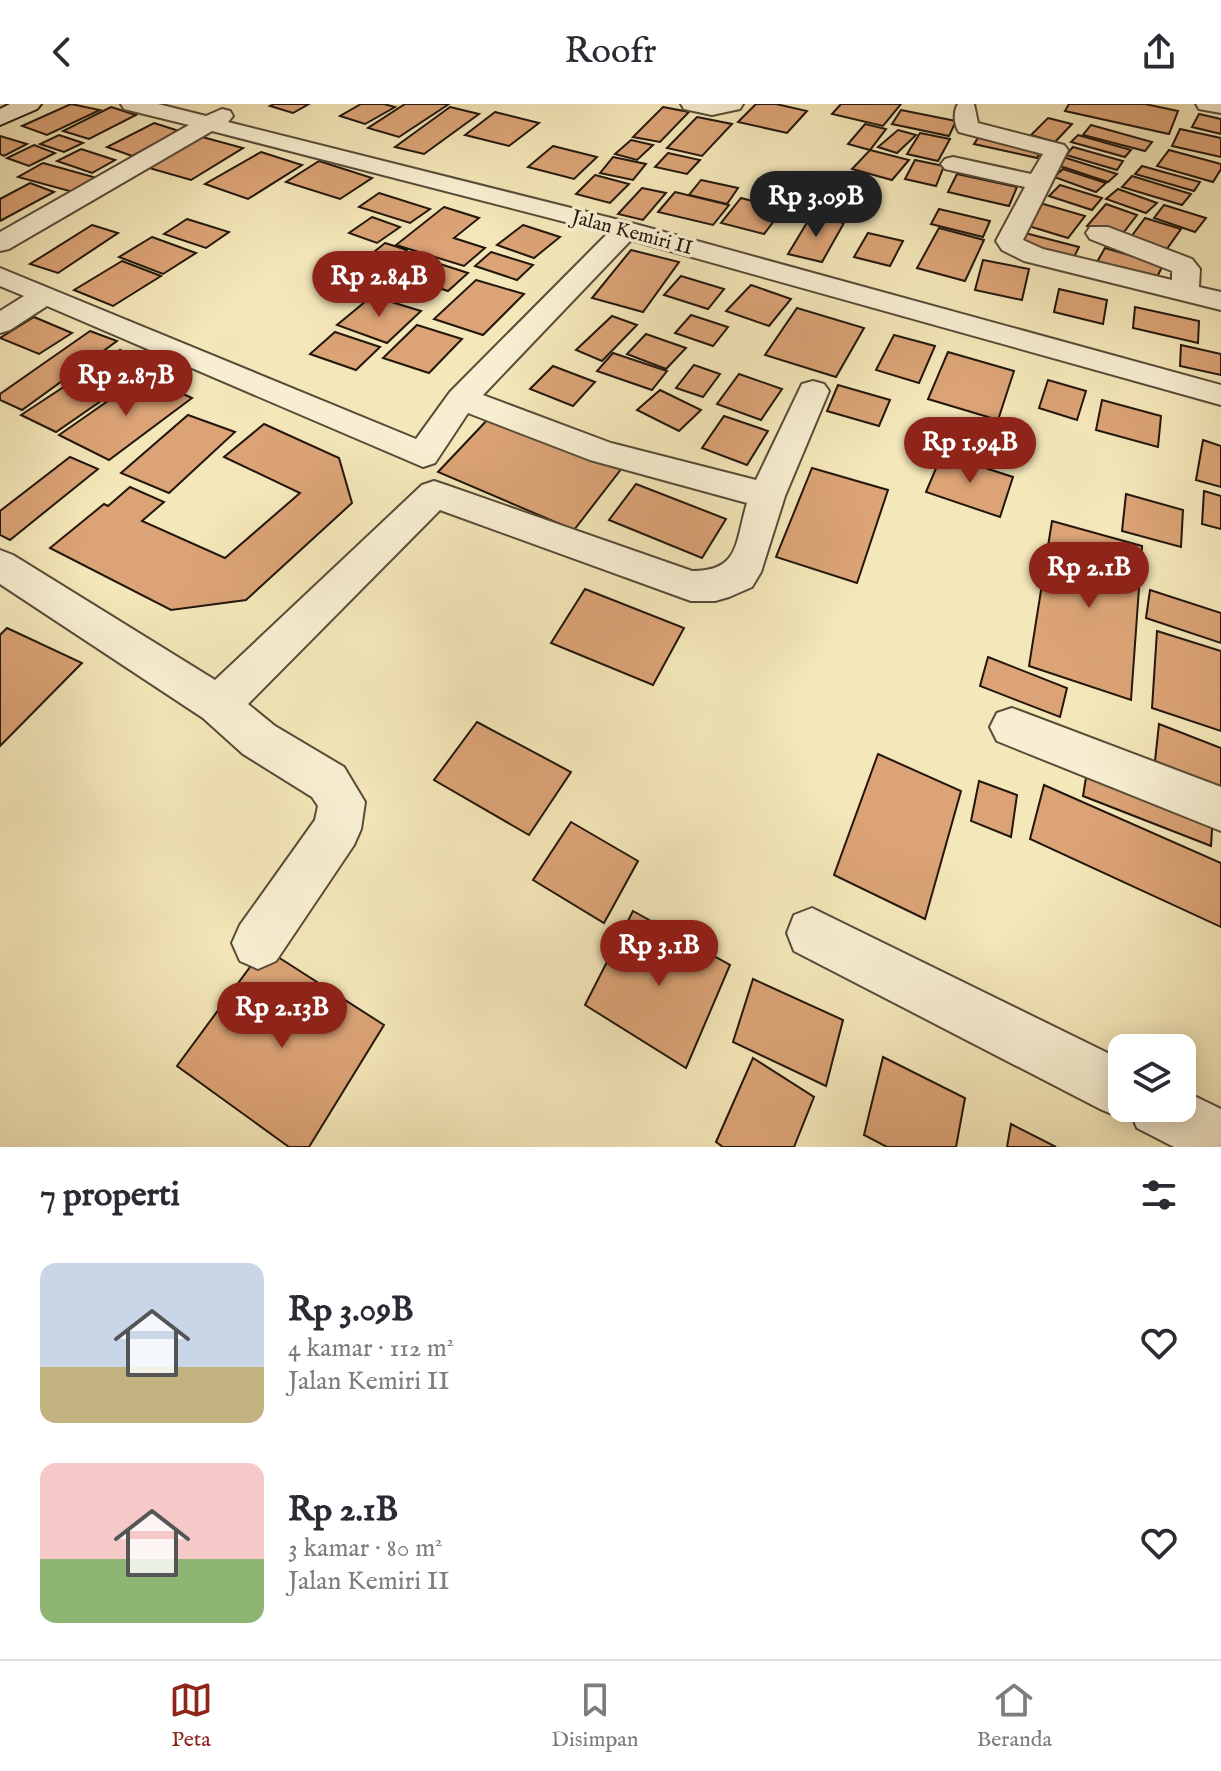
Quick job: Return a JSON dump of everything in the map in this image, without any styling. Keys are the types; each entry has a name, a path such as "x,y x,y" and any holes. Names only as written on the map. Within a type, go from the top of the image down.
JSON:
{"main road":[{"path":"0,118 29,104"}],"street":[{"name":"Jalan Kemiri II","path":"132,104 626,230 1221,395"},
{"path":"0,243 245,104"},
{"path":"692,104 712,108 732,104"},
{"path":"1207,104 1221,107"},
{"path":"966,109 967,127 1056,150 1009,241 1017,249 1221,301"},
{"path":"953,164 1038,183"},
{"path":"218,705 428,474 461,399 626,230"},
{"path":"1099,233 1182,265 1186,269 1185,292"},
{"path":"0,276 428,474 691,586 715,586 738,576 748,562 767,496 813,391"},
{"path":"0,324 44,296"},
{"path":"461,399 602,452 767,496"},
{"path":"0,565 218,705 259,740 328,782 342,802 337,829 258,943"},
{"path":"1012,727 1221,809"},
{"path":"812,933 1108,1083"},
{"path":"1185,1122 1221,1140"}],"building":[{"path":"71,104 100,110 47,135 22,126"},
{"path":"309,104 293,113 270,106"},
{"path":"361,104 395,107 365,124 340,116"},
{"path":"405,104 449,104 399,137 368,128"},
{"path":"756,104 776,104 807,111 787,133 738,122"},
{"path":"841,104 901,104 883,126 832,114"},
{"path":"1069,104 1145,104 1178,111 1169,134 1065,111"},
{"path":"111,107 136,115 89,139 63,131"},
{"path":"450,107 479,114 424,154 395,147"},
{"path":"663,107 689,112 660,142 633,137"},
{"path":"901,110 956,121 949,136 892,124"},
{"path":"495,112 539,123 509,146 465,135"},
{"path":"1199,114 1221,119 1221,134 1192,127"},
{"path":"697,117 732,124 702,156 667,148"},
{"path":"1048,118 1072,124 1055,142 1031,135"},
{"path":"154,123 179,131 132,156 107,147"},
{"path":"865,124 886,129 870,150 848,144"},
{"path":"1091,125 1152,142 1145,151 1083,135"},
{"path":"1180,129 1221,138 1221,157 1172,146"},
{"path":"898,130 916,135 897,153 878,147"},
{"path":"920,133 950,139 938,161 907,154"},
{"path":"59,135 83,143 64,152 40,144"},
{"path":"195,135 243,148 191,180 142,166"},
{"path":"980,135 1042,149 1037,158 974,144"},
{"path":"1078,135 1131,150 1125,157 1071,142"},
{"path":"0,136 27,144 4,156 0,154"},
{"path":"631,140 653,145 637,160 615,154"},
{"path":"34,145 55,153 29,166 7,158"},
{"path":"553,146 597,157 574,179 528,167"},
{"path":"1073,147 1123,161 1117,170 1066,155"},
{"path":"81,149 115,160 92,173 57,161"},
{"path":"870,150 909,160 892,180 852,169"},
{"path":"1169,150 1221,164 1221,169 1213,182 1157,166"},
{"path":"261,152 302,165 248,199 205,184"},
{"path":"668,153 700,160 687,174 655,167"},
{"path":"613,157 646,164 633,180 600,173"},
{"path":"1063,157 1117,174 1108,182 1054,164"},
{"path":"915,160 944,166 936,186 905,179"},
{"path":"319,161 372,178 340,199 286,182"},
{"path":"43,163 97,178 73,192 18,177"},
{"path":"1142,166 1200,182 1194,191 1135,174"},
{"path":"1063,169 1106,183 1096,192 1054,177"},
{"path":"957,174 1017,187 1009,206 948,192"},
{"path":"595,175 629,184 610,203 576,194"},
{"path":"1132,176 1191,194 1182,205 1122,187"},
{"path":"701,180 738,188 727,204 689,195"},
{"path":"30,183 54,192 0,221 0,199"},
{"path":"1060,185 1102,198 1092,210 1049,196"},
{"path":"642,188 666,193 643,220 618,214"},
{"path":"1118,189 1157,203 1146,213 1106,199"},
{"path":"787,191 824,200 817,210 779,201"},
{"path":"675,192 729,205 713,225 658,212"},
{"path":"379,193 430,209 410,223 359,207"},
{"path":"741,198 783,209 764,234 721,223"},
{"path":"1040,203 1085,216 1068,238 1022,224"},
{"path":"1106,204 1137,215 1120,237 1087,226"},
{"path":"1164,205 1206,218 1195,232 1154,218"},
{"path":"444,207 479,218 454,238 485,248 464,266 396,245"},
{"path":"939,209 990,221 983,237 931,224"},
{"path":"811,216 844,223 822,262 788,254"},
{"path":"372,217 400,227 377,243 349,233"},
{"path":"1145,218 1181,229 1164,253 1128,241"},
{"path":"187,219 229,232 206,248 164,234"},
{"path":"92,225 118,233 58,273 30,264"},
{"path":"523,225 560,237 534,258 497,245"},
{"path":"939,228 984,240 965,281 917,268"},
{"path":"868,233 903,241 890,266 854,257"},
{"path":"1025,233 1079,247 1074,257 1019,243"},
{"path":"152,237 196,253 163,274 119,257"},
{"path":"385,243 407,250 365,284 343,277"},
{"path":"1105,248 1163,265 1156,279 1097,262"},
{"path":"631,250 679,262 643,312 592,298"},
{"path":"491,252 533,265 517,280 475,266"},
{"path":"406,253 468,273 448,291 385,270"},
{"path":"983,260 1029,269 1022,300 975,290"},
{"path":"122,261 161,276 113,306 74,290"},
{"path":"681,276 724,289 708,309 664,295"},
{"path":"476,280 524,294 483,335 434,319"},
{"path":"751,285 791,299 769,326 726,311"},
{"path":"1059,289 1107,300 1103,324 1054,312"},
{"path":"372,296 421,311 387,343 337,325"},
{"path":"1135,307 1199,321 1198,343 1133,328"},
{"path":"797,308 864,328 836,377 765,355"},
{"path":"691,315 728,327 713,346 675,333"},
{"path":"612,316 637,325 602,361 576,350"},
{"path":"34,317 72,333 39,354 0,338"},
{"path":"417,325 462,339 429,373 383,358"},
{"path":"90,331 117,341 22,410 0,400 0,394"},
{"path":"335,332 380,347 356,370 310,354"},
{"path":"646,334 686,348 666,369 627,354"},
{"path":"894,335 935,346 919,383 876,370"},
{"path":"1181,345 1221,354 1221,375 1180,366"},
{"path":"120,350 153,365 56,432 21,415"},
{"path":"948,352 1014,371 998,420 928,399"},
{"path":"613,353 667,371 652,390 597,371"},
{"path":"694,365 720,374 703,397 676,388"},
{"path":"553,366 595,382 573,406 530,389"},
{"path":"739,374 782,389 761,420 717,404"},
{"path":"144,376 192,398 109,460 59,435"},
{"path":"1048,380 1086,391 1077,420 1039,408"},
{"path":"838,385 890,400 879,426 827,411"},
{"path":"660,390 701,410 679,431 637,410"},
{"path":"1102,400 1161,416 1158,447 1096,430"},
{"path":"188,415 235,432 169,493 121,473"},
{"path":"724,416 768,431 747,465 702,448"},
{"path":"490,417 622,468 574,530 438,472"},
{"path":"264,424 339,458 352,503 246,600 171,610 50,548 130,487 164,502 142,521 225,558 300,493 224,457"},
{"path":"1203,440 1221,446 1221,487 1196,480"},
{"path":"942,454 1013,477 1000,517 926,492"},
{"path":"70,457 98,469 10,540 0,535 0,511"},
{"path":"812,468 888,490 857,583 776,557"},
{"path":"636,484 726,519 702,558 609,520"},
{"path":"1204,491 1221,496 1221,529 1202,524"},
{"path":"1126,494 1183,510 1181,547 1122,531"},
{"path":"1052,521 1142,546 1131,700 1029,666"},
{"path":"585,589 684,628 653,685 551,643"},
{"path":"1150,590 1221,613 1221,643 1146,618"},
{"path":"7,628 82,663 0,746 0,635"},
{"path":"1157,631 1221,651 1221,731 1152,708"},
{"path":"988,657 1067,688 1060,717 980,686"},
{"path":"477,722 571,772 529,835 434,780"},
{"path":"1159,724 1221,748 1221,787 1155,761"},
{"path":"878,754 961,791 925,919 834,875"},
{"path":"1088,765 1213,814 1211,846 1083,796"},
{"path":"979,781 1017,795 1011,837 971,821"},
{"path":"1044,785 1221,863 1221,927 1030,839"},
{"path":"571,822 638,861 604,923 533,880"},
{"path":"633,911 730,965 686,1068 585,1005"},
{"path":"264,948 384,1025 309,1147 289,1147 177,1066"},
{"path":"753,979 843,1020 826,1086 733,1042"},
{"path":"883,1057 965,1098 956,1147 887,1147 864,1135"},
{"path":"753,1058 814,1097 794,1147 723,1147 716,1142"},
{"path":"1011,1124 1056,1147 1007,1147"}]}
